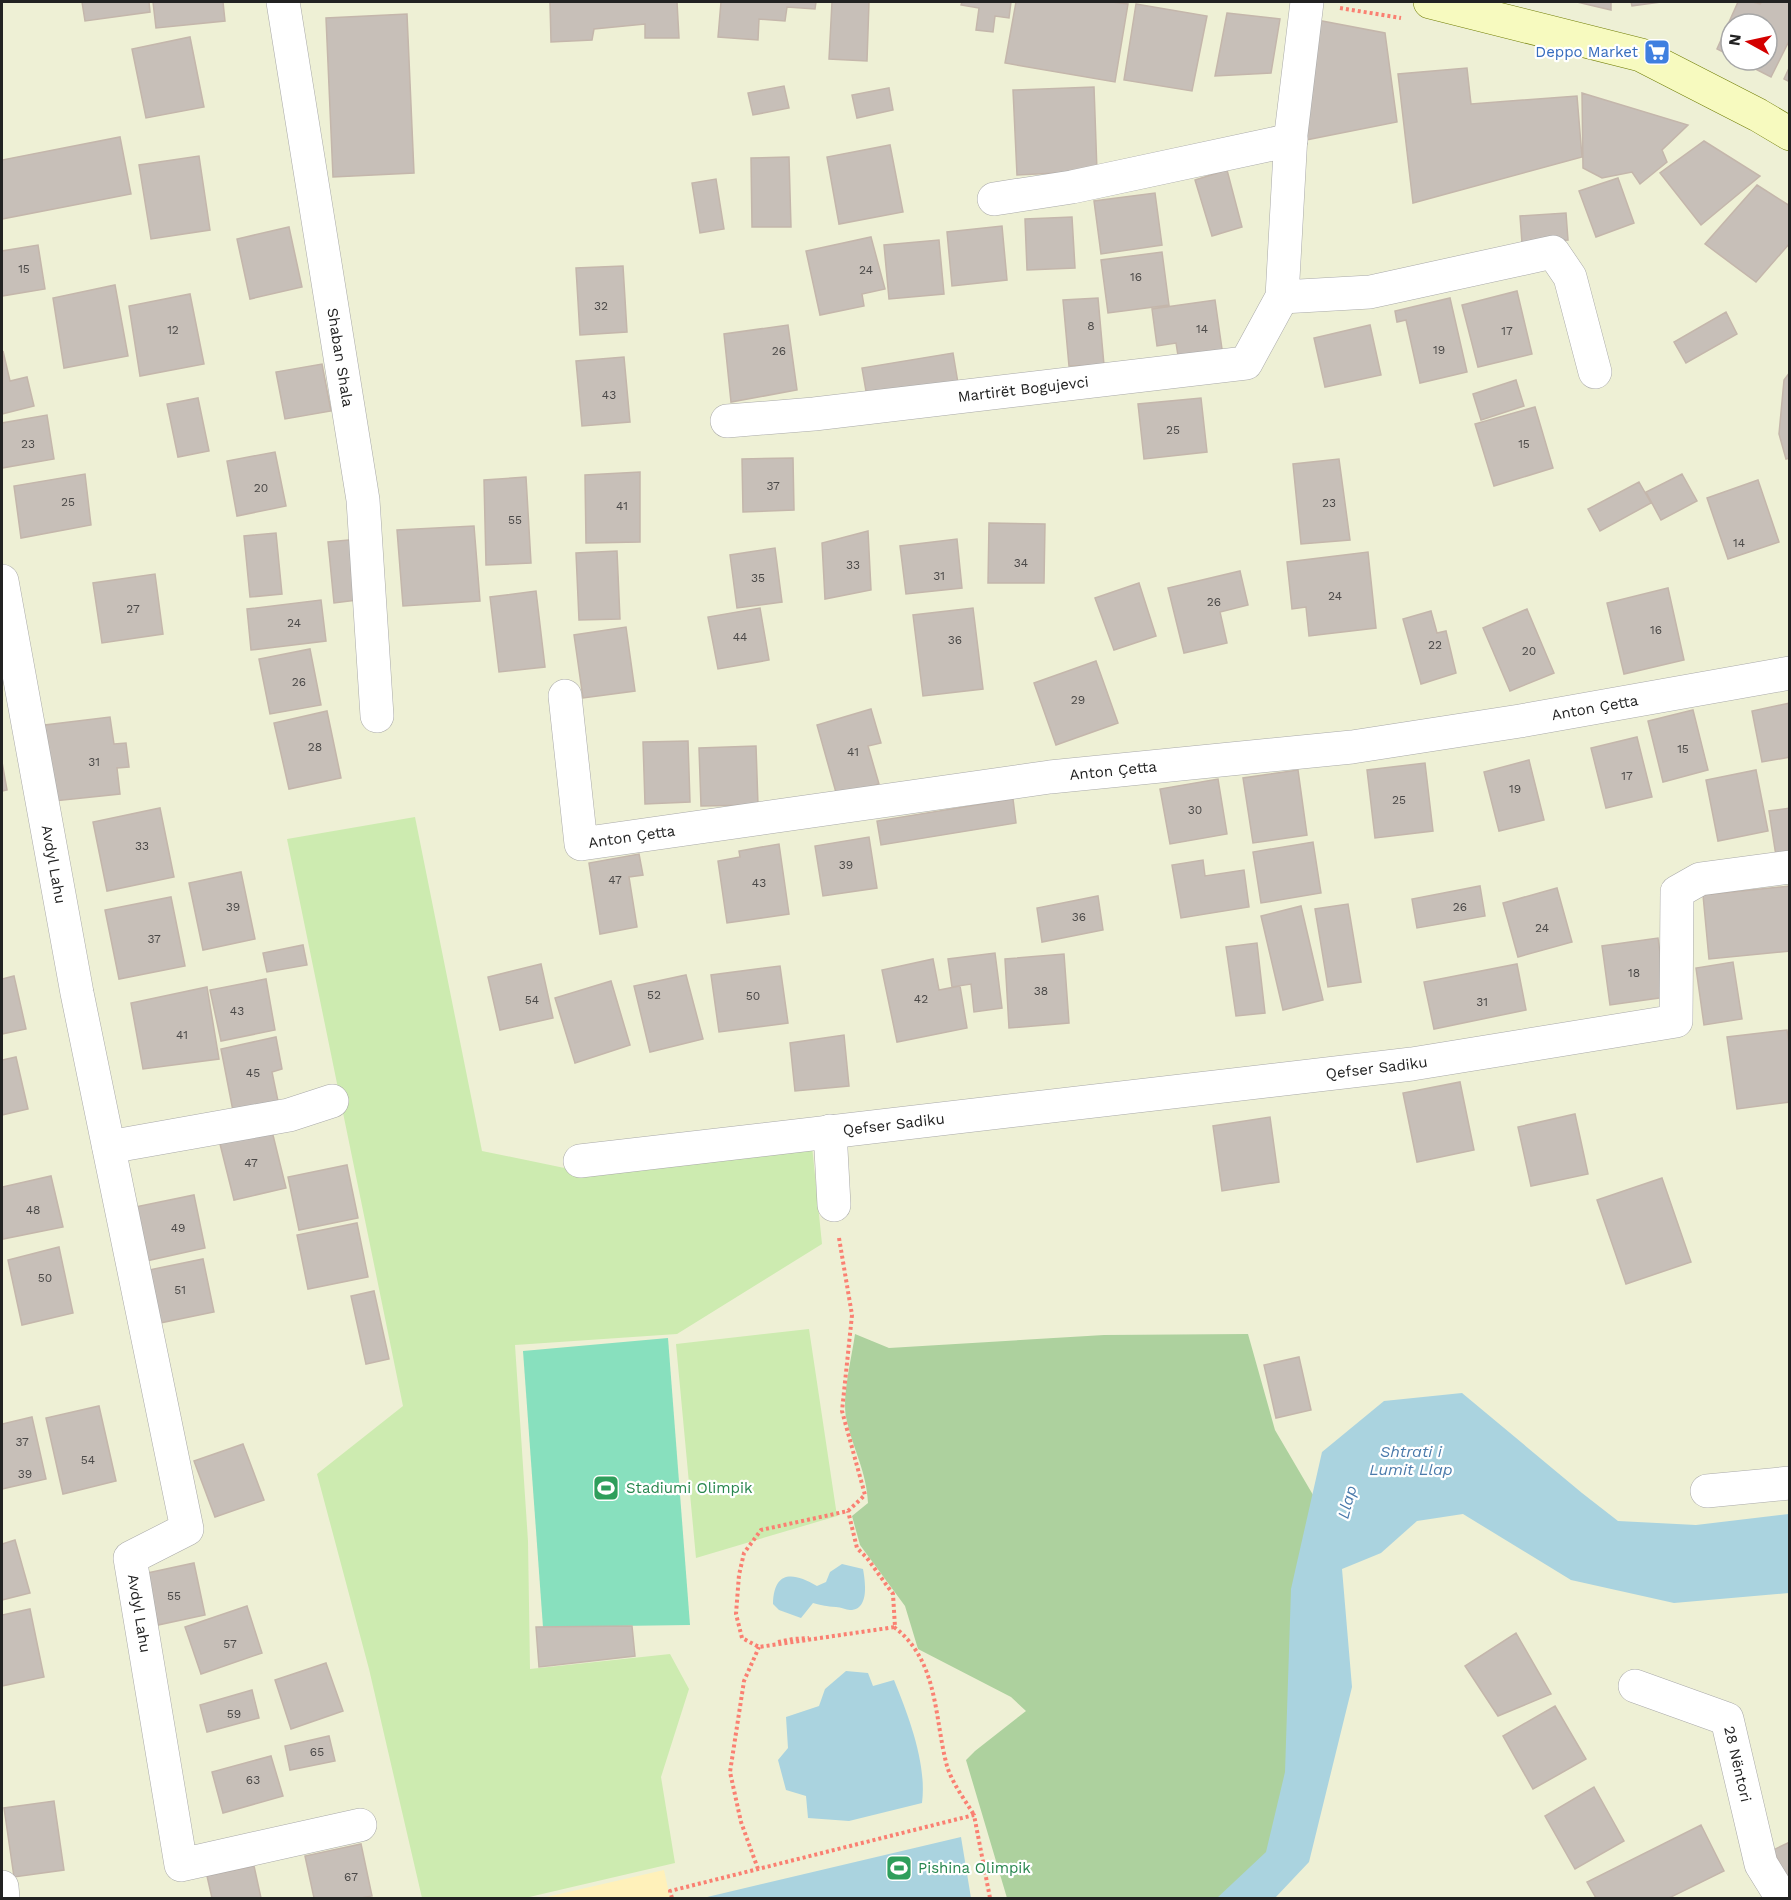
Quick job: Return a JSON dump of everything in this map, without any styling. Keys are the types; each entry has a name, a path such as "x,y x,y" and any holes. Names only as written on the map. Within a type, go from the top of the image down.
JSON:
{"main road":[{"path":"1430,2 1641,55 1790,134"}],"street":[{"name":"Shaban Shala","path":"283,2 363,500 377,716"},
{"name":"Martirët Bogujevci","path":"727,421 814,414 1246,363 1282,297 1291,140 1307,2"},
{"path":"994,199 1072,187 1291,140"},
{"path":"1282,297 1370,292 1554,252 1570,277 1594,372"},
{"name":"Avdyl Lahu","path":"2,581 77,993 187,1529 129,1558 181,1865 360,1825"},
{"name":"Anton Çetta","path":"565,696 581,844 1050,777 1352,747 1520,721 1790,673"},
{"name":"Qefser Sadiku","path":"580,1161 1412,1064 1676,1022 1677,892 1700,879 1790,867"},
{"path":"109,1147 289,1115 332,1101"},
{"name":"Qefser Sadiku","path":"830,1131 834,1204"},
{"path":"1707,1491 1790,1483"},
{"name":"28 Nëntori","path":"1635,1686 1727,1719 1761,1864 1782,1899"},
{"path":"2,1887 3,1899"}],"path":[{"path":"834,1204 852,1315 842,1411 865,1495 848,1510 761,1530 744,1553 736,1594 736,1614 742,1638 759,1647 792,1639 846,1636 895,1627"},
{"path":"848,1510 857,1548 893,1594 895,1627 918,1653 934,1693 948,1768 974,1815 990,1899"},
{"path":"758,1869 741,1822 730,1772 744,1681 759,1647"},
{"path":"672,1899 670,1891 974,1815"}],"green space":[{"path":"2,2 1789,2 1789,1898 2,1898"},
{"path":"415,817 482,1151 579,1171 812,1146 822,1244 677,1334 515,1345 528,1541 530,1669 670,1654 689,1689 661,1777 675,1863 525,1898 422,1898 369,1669 317,1474 403,1406 287,839"},
{"path":"809,1329 837,1516 696,1558 676,1344"},
{"path":"855,1334 889,1348 1104,1335 1248,1334 1275,1430 1316,1500 1286,1852 1241,1898 1007,1898 966,1760 1026,1711 1011,1697 918,1649 905,1606 860,1545 852,1516 868,1503 867,1492 845,1408 846,1387"},
{"name":"Stadiumi Olimpik","path":"668,1338 690,1625 543,1627 523,1351"}],"sand":[{"path":"664,1870 670,1898 542,1898"}],"water":[{"name":"Shtrati i Lumit Llap","path":"1462,1393 1618,1521 1696,1525 1789,1514 1789,1593 1674,1603 1571,1580 1463,1514 1417,1521 1381,1553 1342,1569 1352,1687 1309,1862 1275,1898 1217,1898 1266,1852 1285,1772 1291,1589 1322,1452 1384,1401"},
{"path":"842,1564 863,1569 865,1594 861,1605 856,1609 848,1610 813,1603 801,1618 779,1610 773,1604 777,1585 786,1577 800,1578 817,1586 826,1582 830,1572"},
{"path":"846,1671 868,1673 873,1686 894,1680 916,1741 922,1773 922,1803 849,1821 808,1818 806,1796 786,1790 778,1760 788,1748 786,1717 819,1706 825,1689"},
{"name":"Pishina Olimpik","path":"961,1837 971,1898 703,1898"}],"building":[{"path":"82,2 149,2 150,12 85,21"},
{"path":"153,2 223,2 225,21 156,28"},
{"path":"550,2 677,2 679,38 645,38 645,24 594,29 592,40 551,42"},
{"path":"721,2 816,2 815,9 787,7 785,21 759,19 758,40 718,37"},
{"path":"832,2 869,2 867,61 829,59"},
{"path":"962,2 1011,2 1009,18 995,16 993,32 976,30 979,8 961,5"},
{"path":"1016,2 1128,4 1115,82 1005,63"},
{"path":"1577,2 1611,2 1611,10"},
{"path":"1631,2 1661,2 1632,6"},
{"path":"1738,2 1760,4 1762,2 1790,2 1790,39 1779,61 1779,12 1734,12"},
{"path":"1136,4 1207,16 1192,91 1124,80"},
{"path":"1227,13 1280,19 1271,73 1215,76"},
{"path":"407,14 414,173 333,177 326,18"},
{"path":"1317,20 1385,33 1397,122 1296,142"},
{"path":"190,37 204,107 146,118 132,49"},
{"path":"1790,66 1790,82 1784,79"},
{"path":"1467,68 1471,104 1577,96 1582,157 1413,203 1398,74"},
{"path":"1761,72 1774,72 1771,77"},
{"path":"784,86 789,108 753,115 748,93"},
{"path":"1094,87 1097,171 1017,175 1013,90"},
{"path":"889,88 893,110 857,118 852,95"},
{"path":"1582,93 1688,125 1662,150 1667,162 1640,184 1632,172 1602,178 1583,168"},
{"path":"120,137 131,194 2,219 2,160"},
{"path":"1704,141 1760,176 1701,225 1660,173"},
{"path":"890,145 903,212 839,224 827,157"},
{"path":"199,156 210,230 151,239 139,165"},
{"path":"789,157 791,227 752,227 751,158"},
{"path":"1227,170 1242,227 1212,236 1195,180"},
{"path":"1618,178 1634,223 1596,237 1579,191"},
{"path":"716,179 724,229 700,233 692,183"},
{"path":"1757,185 1790,206 1790,243 1756,282 1705,244"},
{"path":"1155,193 1162,245 1101,254 1094,201"},
{"path":"1566,213 1568,240 1522,243 1520,216"},
{"path":"1072,217 1075,268 1027,270 1025,219"},
{"path":"1002,226 1007,280 952,286 947,232"},
{"path":"289,227 302,287 250,299 237,239"},
{"path":"871,237 885,289 862,294 864,306 820,315 806,251"},
{"path":"939,240 944,294 889,299 884,245"},
{"path":"38,245 45,289 2,296 2,251"},
{"path":"1162,252 1169,305 1108,313 1101,260"},
{"path":"623,266 627,332 580,335 576,268"},
{"path":"115,285 128,356 64,368 53,298"},
{"path":"1517,291 1532,354 1478,367 1462,305"},
{"path":"190,294 204,364 140,376 129,306"},
{"path":"1098,298 1104,365 1069,366 1063,300"},
{"path":"1450,298 1467,372 1420,383 1406,320 1397,322 1395,311"},
{"path":"1215,300 1223,356 1179,362 1176,343 1157,346 1152,309"},
{"path":"1726,312 1737,334 1686,363 1674,342"},
{"path":"788,325 797,390 731,402 724,334"},
{"path":"1370,325 1381,375 1325,387 1314,338"},
{"path":"3,351 10,381 27,377 34,406 2,414"},
{"path":"953,353 958,383 867,397 862,368"},
{"path":"624,357 630,422 582,426 576,361"},
{"path":"322,364 331,411 285,419 276,372"},
{"path":"1790,372 1790,458 1786,459 1779,434 1784,380"},
{"path":"1516,380 1524,406 1481,420 1473,394"},
{"path":"198,398 209,451 178,457 167,404"},
{"path":"1201,398 1207,452 1144,459 1138,404"},
{"path":"1535,407 1553,468 1494,486 1475,424"},
{"path":"47,415 54,459 2,468 2,423"},
{"path":"275,452 286,506 237,516 227,461"},
{"path":"793,458 794,510 743,512 742,459"},
{"path":"1339,459 1350,540 1301,544 1293,464"},
{"path":"640,472 640,542 586,543 585,475"},
{"path":"85,474 91,525 21,538 14,486"},
{"path":"1682,474 1697,501 1661,520 1646,492"},
{"path":"526,477 531,563 486,565 484,480"},
{"path":"1758,480 1779,542 1728,559 1707,498"},
{"path":"1639,482 1651,503 1600,531 1588,509"},
{"path":"989,523 1045,524 1044,583 988,583"},
{"path":"474,526 480,601 403,606 397,530"},
{"path":"868,531 871,590 825,599 822,543"},
{"path":"276,533 282,594 250,597 244,536"},
{"path":"359,539 365,599 334,603 328,542"},
{"path":"957,539 962,588 906,594 900,546"},
{"path":"775,548 782,602 737,608 730,555"},
{"path":"617,551 620,619 579,620 576,553"},
{"path":"1368,552 1376,628 1309,636 1306,607 1292,609 1287,562"},
{"path":"1240,571 1248,605 1220,612 1227,643 1184,653 1168,588"},
{"path":"155,574 163,634 102,643 93,583"},
{"path":"1139,583 1156,636 1114,650 1095,598"},
{"path":"1668,588 1684,660 1624,674 1607,603"},
{"path":"536,591 545,667 499,672 490,597"},
{"path":"321,600 326,641 251,650 247,609"},
{"path":"760,608 769,660 718,669 708,617"},
{"path":"973,608 983,689 923,696 913,615"},
{"path":"1527,609 1554,673 1510,691 1483,628"},
{"path":"1431,611 1437,633 1446,631 1456,673 1421,684 1403,619"},
{"path":"626,627 635,691 583,698 574,635"},
{"path":"310,649 321,705 270,714 259,659"},
{"path":"1096,661 1118,723 1056,745 1034,683"},
{"path":"1790,703 1790,757 1762,762 1752,711"},
{"path":"871,709 881,743 868,746 879,784 837,796 817,725"},
{"path":"1693,710 1708,770 1663,782 1648,721"},
{"path":"327,711 341,778 289,789 274,723"},
{"path":"110,717 114,744 126,743 129,767 117,768 120,794 54,801 45,725"},
{"path":"1637,737 1652,797 1606,808 1591,748"},
{"path":"688,741 690,802 645,804 643,742"},
{"path":"756,746 758,805 701,806 699,748"},
{"path":"1529,760 1544,820 1499,831 1484,772"},
{"path":"2,762 7,790 2,791"},
{"path":"1425,763 1433,831 1375,838 1367,770"},
{"path":"1298,770 1307,835 1253,843 1243,778"},
{"path":"1756,770 1768,831 1718,841 1706,780"},
{"path":"1218,779 1227,834 1170,844 1160,789"},
{"path":"1013,799 1016,823 881,845 877,821"},
{"path":"160,808 174,877 107,891 93,822"},
{"path":"1790,808 1790,854 1776,856 1769,811"},
{"path":"869,837 877,888 823,896 815,846"},
{"path":"1313,842 1321,893 1261,903 1253,852"},
{"path":"779,844 789,914 727,923 718,861 740,857 739,851"},
{"path":"639,854 643,875 629,877 637,927 600,934 589,863"},
{"path":"1203,860 1205,876 1244,870 1249,907 1181,918 1172,865"},
{"path":"241,872 255,939 203,950 189,883"},
{"path":"1480,886 1485,916 1417,928 1412,899"},
{"path":"1790,886 1790,951 1709,959 1703,895"},
{"path":"1557,888 1572,942 1518,957 1503,903"},
{"path":"1098,896 1103,930 1042,942 1037,908"},
{"path":"171,897 185,966 119,979 105,910"},
{"path":"1348,904 1361,982 1328,987 1315,909"},
{"path":"1301,906 1323,1000 1283,1010 1261,916"},
{"path":"1658,938 1666,997 1610,1005 1602,946"},
{"path":"1257,943 1265,1013 1236,1016 1226,947"},
{"path":"303,945 307,965 267,972 263,953"},
{"path":"995,953 1002,1008 974,1012 971,984 952,987 948,959"},
{"path":"1064,954 1069,1023 1009,1028 1005,959"},
{"path":"933,959 939,990 960,986 967,1028 897,1042 882,970"},
{"path":"1733,962 1742,1019 1704,1025 1696,968"},
{"path":"541,964 553,1018 500,1030 488,977"},
{"path":"1517,964 1526,1010 1434,1029 1424,982"},
{"path":"780,966 788,1023 719,1032 711,975"},
{"path":"686,975 703,1039 650,1052 634,986"},
{"path":"14,976 26,1029 2,1034 2,979"},
{"path":"266,979 275,1030 221,1041 210,990"},
{"path":"611,981 630,1045 575,1063 555,998"},
{"path":"207,987 219,1059 143,1069 131,1003"},
{"path":"1787,1030 1790,1051 1790,1102 1737,1109 1727,1037"},
{"path":"844,1035 849,1086 795,1091 790,1043"},
{"path":"276,1037 282,1069 272,1072 279,1106 234,1116 221,1049"},
{"path":"16,1057 28,1109 2,1115 2,1060"},
{"path":"1460,1082 1474,1150 1417,1162 1403,1093"},
{"path":"1575,1114 1588,1174 1531,1186 1518,1127"},
{"path":"1270,1117 1279,1182 1222,1191 1213,1126"},
{"path":"271,1127 286,1188 234,1200 219,1140"},
{"path":"347,1165 358,1218 299,1230 288,1177"},
{"path":"51,1176 63,1227 3,1239 2,1187"},
{"path":"1662,1178 1691,1262 1626,1284 1597,1200"},
{"path":"194,1195 205,1248 146,1261 135,1207"},
{"path":"357,1223 368,1277 308,1289 297,1235"},
{"path":"59,1247 73,1313 22,1325 8,1260"},
{"path":"203,1259 214,1312 155,1324 144,1271"},
{"path":"374,1291 389,1359 366,1364 351,1296"},
{"path":"1299,1357 1311,1410 1276,1418 1264,1365"},
{"path":"99,1406 116,1481 63,1494 46,1418"},
{"path":"32,1417 46,1479 2,1489 2,1424"},
{"path":"243,1444 264,1500 215,1517 194,1461"},
{"path":"15,1540 30,1593 2,1600 2,1544"},
{"path":"194,1563 205,1615 158,1625 147,1573"},
{"path":"247,1606 262,1653 201,1674 185,1627"},
{"path":"30,1609 44,1677 2,1686 2,1615"},
{"path":"632,1626 635,1656 539,1667 536,1627"},
{"path":"1516,1633 1551,1694 1498,1716 1465,1666"},
{"path":"326,1663 343,1711 291,1729 275,1680"},
{"path":"252,1690 259,1718 207,1732 200,1705"},
{"path":"1555,1706 1586,1759 1533,1789 1503,1736"},
{"path":"329,1736 335,1761 290,1770 285,1746"},
{"path":"271,1756 283,1796 223,1813 212,1772"},
{"path":"1594,1787 1624,1841 1575,1869 1545,1816"},
{"path":"54,1801 64,1870 14,1877 4,1808"},
{"path":"1701,1825 1724,1871 1669,1898 1596,1898 1587,1882"},
{"path":"1790,1842 1790,1883 1773,1850"},
{"path":"361,1844 372,1896 314,1898 305,1856"},
{"path":"254,1866 261,1898 212,1898 207,1876"}],"place":[{"name":"Deppo Market","path":"1657,52"},
{"name":"Stadiumi Olimpik","path":"606,1488"},
{"name":"Pishina Olimpik","path":"899,1868"}],"water label":[{"name":"Llap","path":"1347,1502"}]}
